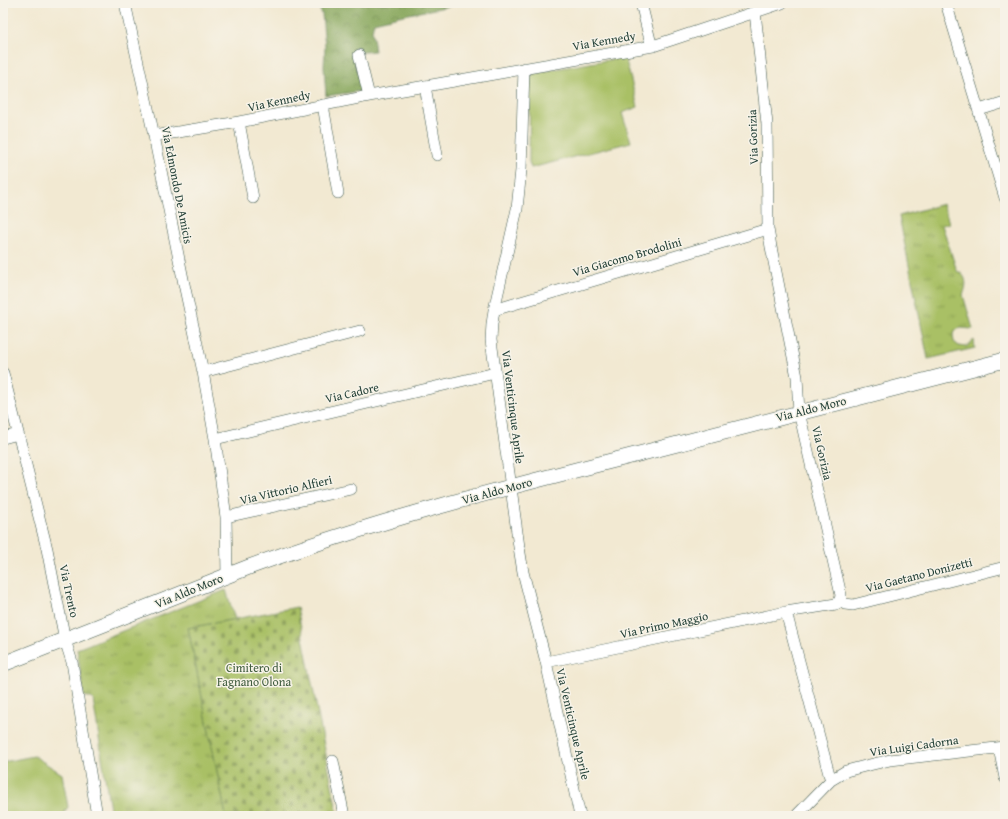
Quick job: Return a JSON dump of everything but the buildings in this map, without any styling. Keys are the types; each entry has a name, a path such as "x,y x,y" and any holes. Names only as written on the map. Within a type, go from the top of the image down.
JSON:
{"main road":[{"name":"Via Aldo Moro","path":"3,664 284,554 334,538 510,487 1005,360"}],"street":[{"name":"Via Edmondo De Amicis","path":"125,3 204,372 226,517 227,576"},
{"path":"641,3 650,40 653,46"},
{"name":"Via Kennedy","path":"154,136 239,122 369,96 653,46 782,3"},
{"path":"946,3 1005,198"},
{"name":"Via Gorizia","path":"755,12 767,124 768,229 797,377 799,412 841,596 840,601"},
{"path":"359,55 369,96"},
{"name":"Via Venticinque Aprile","path":"524,68 521,170 517,208 494,310 491,340 519,547 580,816"},
{"path":"425,86 437,155"},
{"path":"979,110 1005,102"},
{"name":"Via Kennedy","path":"323,105 338,193"},
{"name":"Via Kennedy","path":"239,122 253,198"},
{"name":"Via Giacomo Brodolini","path":"494,310 768,229"},
{"path":"204,372 360,331"},
{"name":"Via Trento","path":"3,373 47,549 74,671 97,816"},
{"name":"Via Cadore","path":"215,439 495,373"},
{"path":"3,438 18,434"},
{"name":"Via Vittorio Alfieri","path":"226,517 351,489"},
{"name":"Via Gaetano Donizetti","path":"840,601 853,605 1005,567"},
{"path":"831,780 786,612 836,604 840,601"},
{"name":"Via Primo Maggio","path":"546,662 786,612"},
{"path":"1002,748 1005,778"},
{"name":"Via Luigi Cadorna","path":"796,816 831,780 846,772 890,760 1002,748"},
{"path":"333,761 344,816"}],"green space":[{"path":"316,3 465,3 374,22 372,31 375,51 353,53 362,91 326,96 324,67 325,46 322,14"},
{"path":"625,57 638,107 622,113 631,142 531,168 529,162 530,78 533,73"},
{"path":"943,204 949,223 942,225 957,271 965,278 966,285 963,295 973,329 960,328 954,331 954,342 959,346 966,347 974,340 975,348 928,359 899,216"},
{"path":"226,590 235,619 188,628 226,816 111,816 93,699 84,696 77,649"},
{"name":"Cimitero di Fagnano Olona","path":"297,607 338,816 226,816 188,628"},
{"path":"34,756 62,774 68,807 62,816 3,816 3,762"}]}
